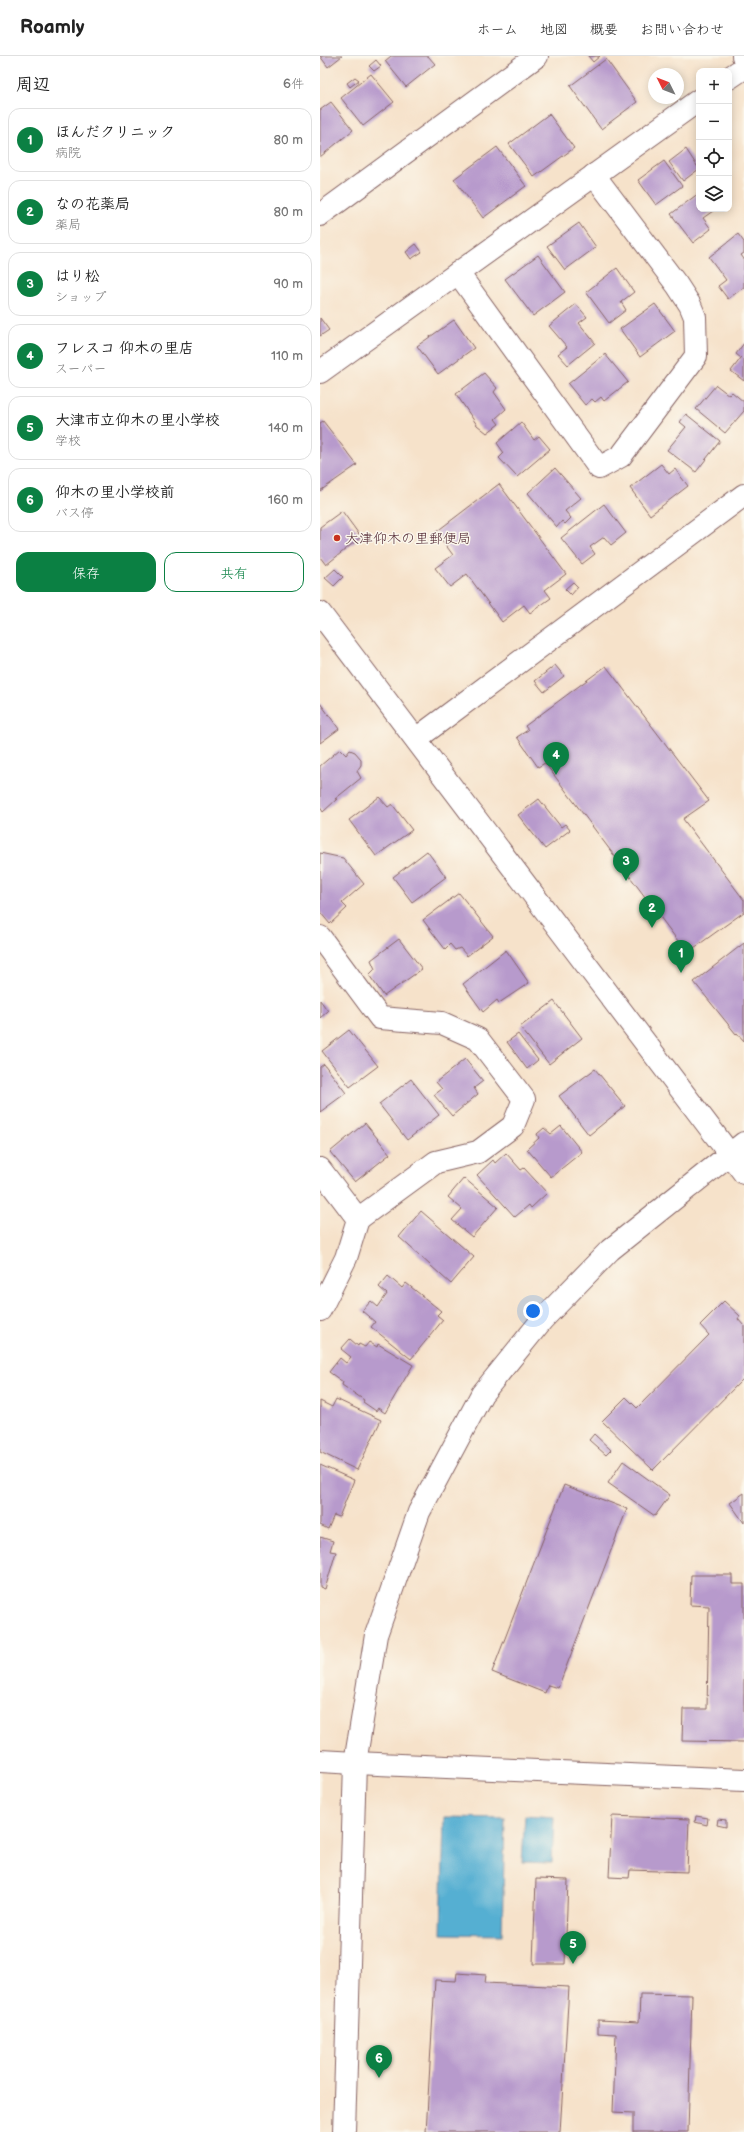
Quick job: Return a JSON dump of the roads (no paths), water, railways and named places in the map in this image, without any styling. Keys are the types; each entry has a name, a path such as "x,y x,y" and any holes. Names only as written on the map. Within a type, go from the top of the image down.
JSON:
{"street":[{"path":"320,215 537,56"},
{"path":"732,76 744,68"},
{"path":"320,372 696,102"},
{"path":"458,273 599,468 621,456 696,356 696,329 690,305 678,285 594,175"},
{"path":"416,739 744,495"},
{"path":"320,613 416,739 737,1149 744,1173"},
{"path":"320,937 380,1018 442,1023 478,1039 524,1099 512,1126 478,1152 436,1162 358,1219 346,1258 320,1310"},
{"path":"344,2132 355,1763 376,1635 419,1512 482,1394 542,1320 610,1250 737,1149"},
{"path":"320,1169 358,1219"},
{"path":"320,1762 744,1780"}],"water":[{"path":"525,1815 554,1817 552,1863 522,1862"},
{"path":"444,1817 505,1818 502,1935 441,1934"}],"place":[{"name":"大津仰木の里郵便局","path":"337,538"},
{"name":"フレスコ 仰木の里店","path":"556,775"},
{"name":"はり松","path":"626,881"},
{"name":"なの花薬局","path":"652,928"},
{"name":"ほんだクリニック","path":"681,973"},
{"name":"大津市立仰木の里小学校","path":"573,1964"},
{"name":"仰木の里小学校前","path":"379,2078"}]}
